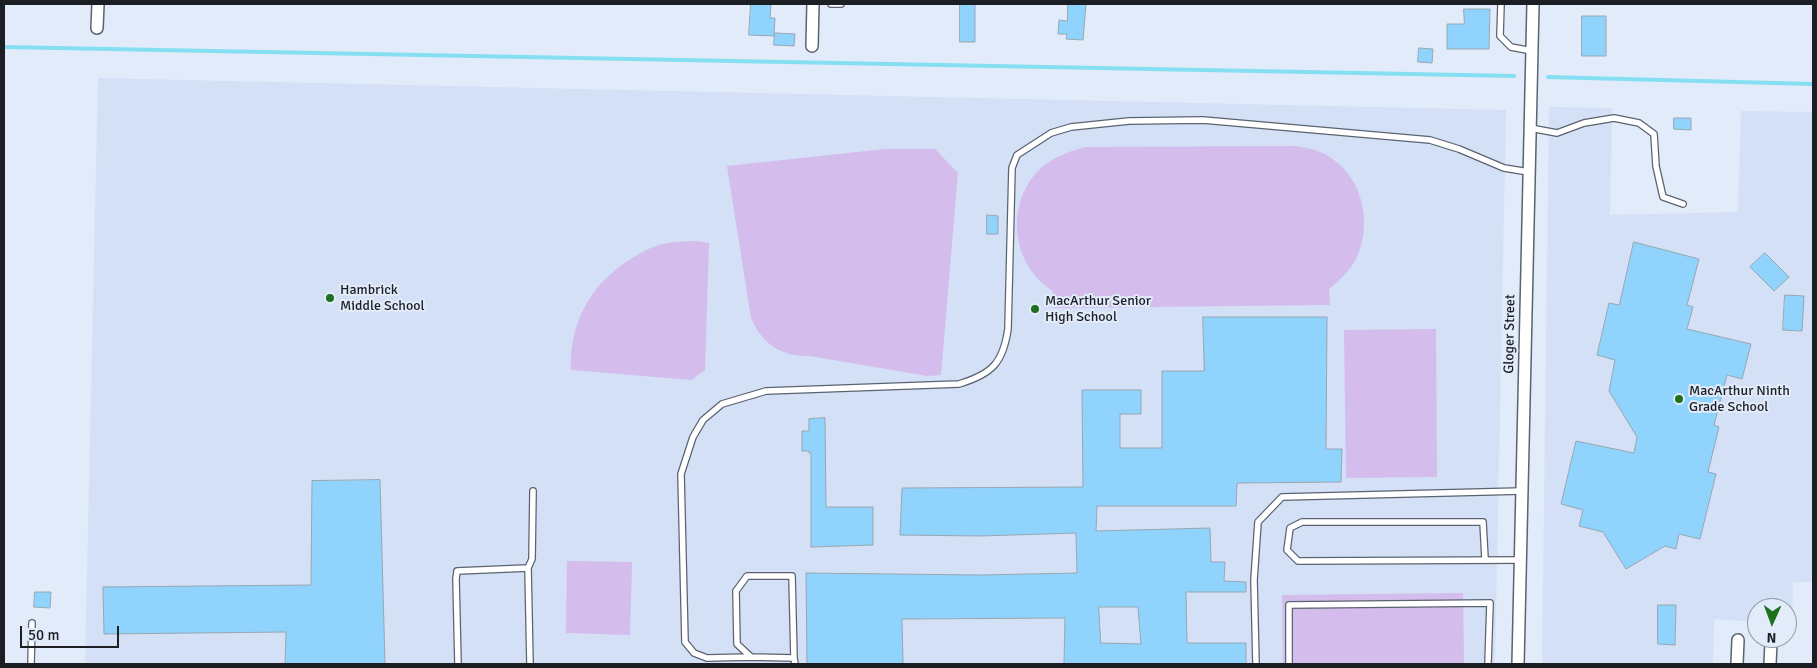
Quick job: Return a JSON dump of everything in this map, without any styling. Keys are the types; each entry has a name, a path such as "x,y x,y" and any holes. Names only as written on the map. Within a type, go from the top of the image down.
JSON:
{"street":[{"path":"97,28 98,4"},
{"path":"812,4 812,46"},
{"name":"Gloger Street","path":"1518,664 1533,4"},
{"path":"1738,640 1738,664"},
{"path":"1770,664 1771,648"}],"lane":[{"path":"832,4 840,4"},
{"path":"1502,4 1500,36 1511,47 1532,51"},
{"path":"1530,128 1558,133 1584,123 1614,118 1639,123 1654,134 1656,166 1664,197 1683,204"},
{"path":"752,657 737,644 736,591 747,576 792,576 794,661 752,657 707,658 694,653 685,642 682,474 693,438 703,420 722,404 766,391 959,384 977,378 990,370 998,362 1005,347 1008,329 1012,168 1017,154 1033,143 1051,133 1071,128 1129,121 1203,120 1430,140 1459,149 1504,168 1529,172"},
{"path":"530,664 528,568 532,559 533,491"},
{"path":"1256,664 1254,580 1258,522 1282,497 1522,491"},
{"path":"1485,559 1483,522 1302,522 1290,528 1288,550 1298,561 1520,560"},
{"path":"458,664 457,571 528,568"},
{"path":"1289,664 1289,605 1490,603 1488,664"},
{"path":"31,664 32,623"}],"shaded area":[{"name":"MacArthur Senior High School","path":"98,78 1506,110 1495,664 85,664"},
{"name":"MacArthur Ninth Grade School","path":"1549,107 1612,108 1610,215 1738,212 1741,111 1813,112 1813,582 1793,582 1793,598 1747,598 1747,621 1714,619 1713,664 1542,664"},
{"path":"1295,146 1323,153 1342,167 1358,191 1362,205 1364,219 1360,248 1355,261 1349,269 1329,289 1330,305 1053,308 1053,291 1039,280 1021,252 1017,218 1020,202 1027,186 1042,167 1065,153 1085,147"},
{"path":"885,149 935,149 958,173 941,375 927,376 791,354 767,342 751,318 727,166"},
{"path":"695,241 709,243 705,370 691,380 571,370 571,353 578,323 584,308 602,283 626,262 651,248 671,242"},
{"path":"1436,329 1437,477 1346,478 1344,330"},
{"path":"567,561 632,562 630,635 566,633"},
{"path":"1463,593 1464,664 1283,664 1282,595"}],"building":[{"path":"751,4 771,4 770,18 775,18 774,36 749,35"},
{"path":"960,4 975,4 975,42 960,42"},
{"path":"1068,4 1086,4 1083,40 1066,39 1067,34 1058,34 1059,20 1067,21"},
{"path":"1464,9 1490,9 1489,49 1447,49 1447,24 1464,24"},
{"path":"1582,16 1606,16 1606,56 1582,56"},
{"path":"775,33 795,34 794,46 774,45"},
{"path":"1419,48 1433,49 1432,63 1418,62"},
{"path":"1674,118 1691,118 1691,130 1674,129"},
{"path":"987,215 998,216 998,234 987,234"},
{"path":"1634,242 1699,259 1687,305 1693,307 1687,329 1751,344 1742,379 1727,375 1714,425 1719,427 1708,472 1716,474 1700,539 1679,534 1676,549 1665,546 1626,569 1603,532 1579,526 1583,510 1561,504 1576,441 1634,453 1637,437 1609,391 1615,360 1597,355 1609,303 1619,305"},
{"path":"1765,253 1789,277 1774,291 1750,267"},
{"path":"1785,295 1804,296 1802,331 1783,330"},
{"path":"1203,317 1327,317 1326,449 1342,449 1341,482 1237,483 1236,506 1097,506 1096,531 1210,528 1211,562 1225,562 1224,581 1246,582 1246,592 1186,592 1187,643 1246,643 1246,664 1064,664 1065,618 902,619 903,664 807,664 806,573 980,575 1077,573 1076,533 980,536 900,535 902,488 1083,487 1082,390 1141,390 1141,414 1120,414 1120,448 1162,448 1162,371 1204,371","holes":["1099,607 1138,607 1141,644 1101,643"]},
{"path":"825,418 826,507 873,507 873,545 811,547 811,453 809,451 802,451 802,431 809,431 809,419"},
{"path":"380,480 385,664 285,664 286,632 104,634 103,587 311,585 312,481"},
{"path":"35,592 51,592 50,608 34,607"},
{"path":"1658,605 1676,605 1675,645 1658,644"}],"waterway":[{"path":"4,47 1514,76"},
{"path":"1548,77 1813,84"}],"place":[{"name":"Hambrick Middle School","path":"330,298"},
{"name":"MacArthur Senior High School","path":"1035,309"},
{"name":"MacArthur Ninth Grade School","path":"1679,399"}]}
